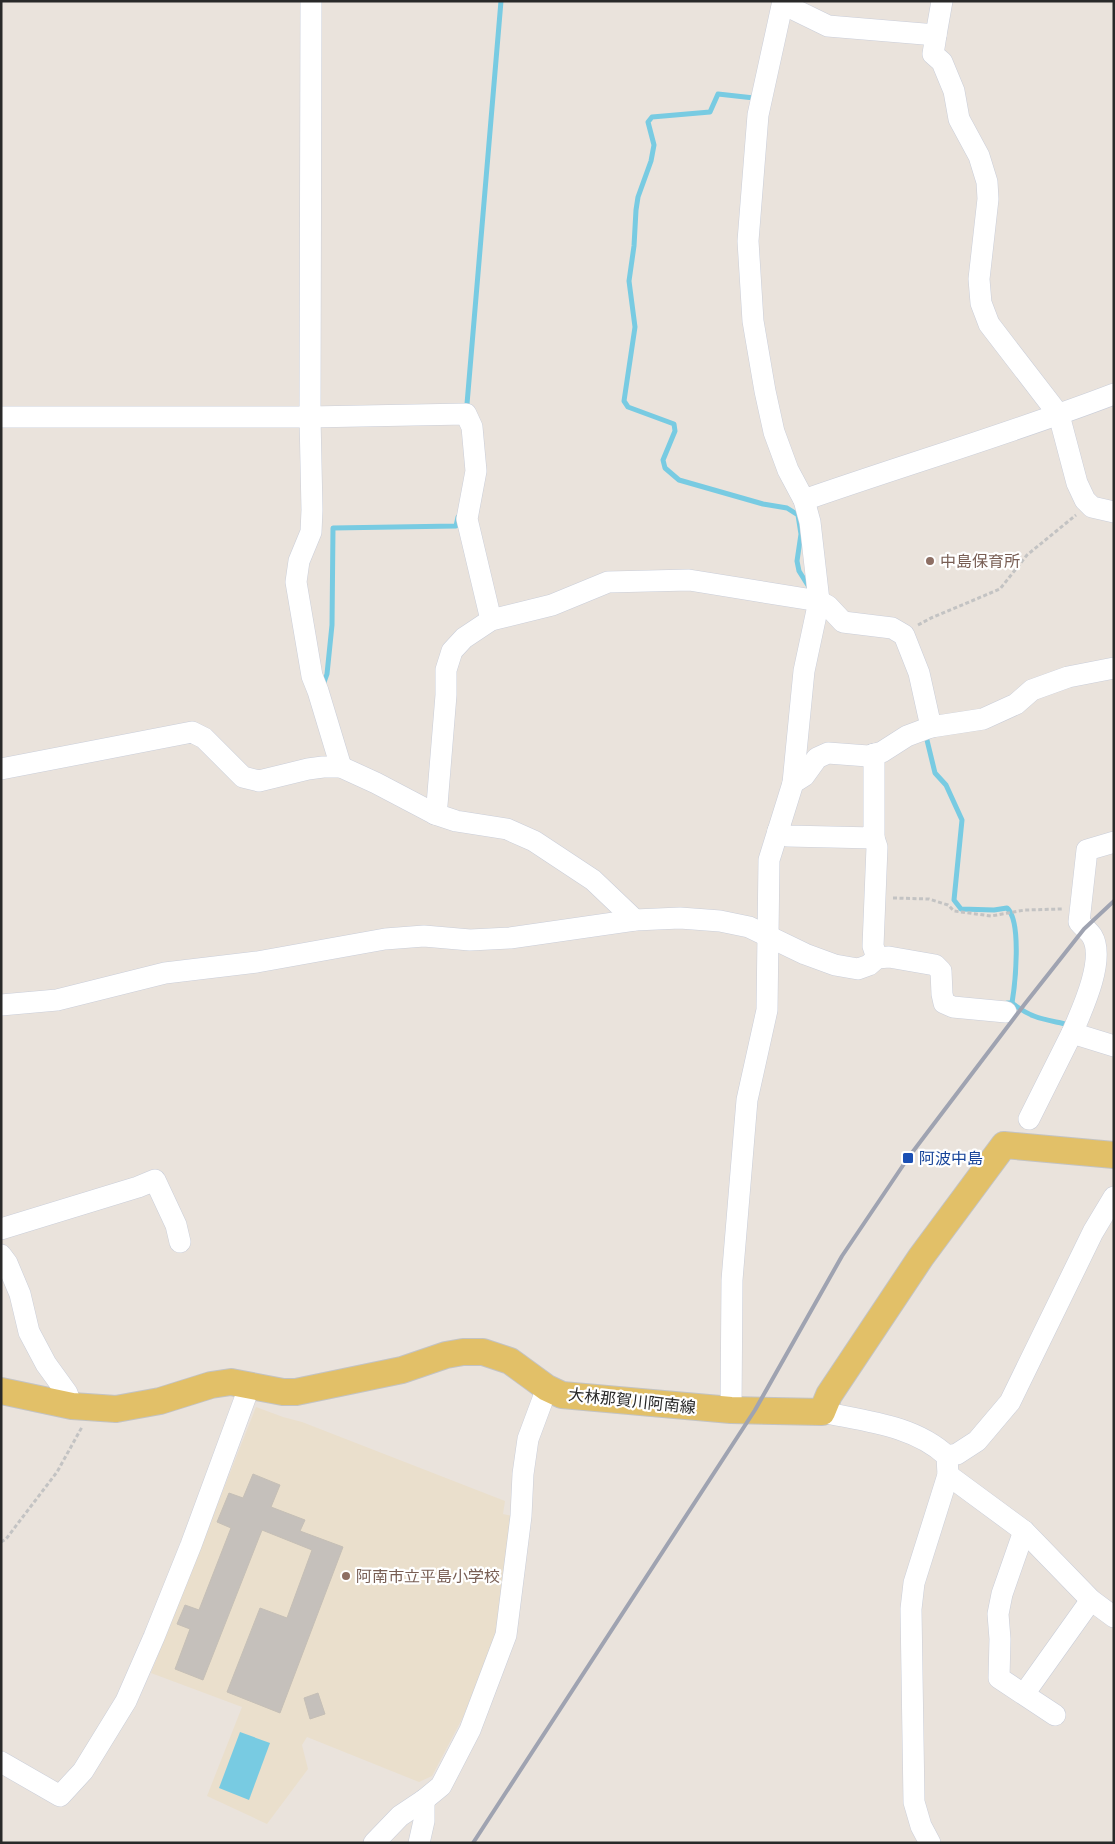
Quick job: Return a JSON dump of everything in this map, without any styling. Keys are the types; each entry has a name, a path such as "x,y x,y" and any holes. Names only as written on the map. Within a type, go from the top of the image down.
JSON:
{"main road":[{"path":"822,1412 829,1395 920,1257 1004,1145 1114,1155"},
{"name":"大林那賀川阿南線","path":"1,1391 82,1408 116,1409 160,1401 231,1382 283,1392 296,1392 402,1370 463,1352 483,1352 510,1361 548,1388 562,1395 732,1410 822,1412"}],"street":[{"path":"311,1 310,417 312,510 311,532 299,561 296,582 312,676 342,767"},
{"path":"942,1 933,54 942,62 954,91 959,119 979,156 987,182 988,199 979,279 981,303 989,324 1059,415 1077,483 1085,500 1092,507 1114,512"},
{"path":"732,1410 732,1280 747,1100 767,1010 769,860 793,783 804,671 819,601 810,522 804,500 788,470 774,432 753,321 748,241 758,115 784,2 828,26 936,35"},
{"path":"804,500 907,464 1059,415 1114,394"},
{"path":"1,417 310,417 466,414 472,427 476,471 467,520 491,620"},
{"path":"436,810 446,695 446,670 452,651 464,638 491,620 552,605 608,582 689,580 819,601 828,606 843,622 892,628 904,635 920,673 931,727"},
{"path":"793,783 804,776 817,758 828,754 868,756 882,752 907,736 931,727 983,719 1016,704 1032,690 1068,678 1114,668"},
{"path":"1,769 192,732 204,738 243,778 259,780 323,766 342,767 456,821 507,829 534,841 593,880 635,920"},
{"path":"1,1005 58,1000 165,973 257,962 385,939 424,936 470,940 510,938 635,920 680,918 720,921 749,927 805,954 835,965 858,969 869,965 875,953 874,897 877,847 874,838 874,754"},
{"path":"778,831 788,836 874,838"},
{"path":"1030,1119 1074,1029 1092,979 1097,952 1092,936 1079,922 1087,850 1114,842"},
{"path":"875,953 935,965 942,971 944,1003 953,1007 1006,1012"},
{"path":"1074,1029 1114,1046"},
{"path":"1,1229 138,1187 155,1180 176,1225 180,1242"},
{"path":"930,1843 921,1826 914,1802 914,1689 911,1609 914,1583 947,1466 957,1454 977,1441 1010,1402 1094,1232 1114,1197"},
{"path":"1,1255 20,1294 29,1332 46,1364 67,1393 82,1408"},
{"path":"1,1762 60,1796 83,1771 126,1700 154,1637 250,1385"},
{"path":"374,1843 400,1816 441,1786 470,1730 506,1635 521,1516 523,1474 528,1439 548,1388"},
{"path":"822,1412 902,1430 937,1447 947,1466 1024,1531 1092,1600 1114,1617"},
{"path":"1024,1531 1002,1594 998,1614 1000,1639 999,1678 1055,1715"},
{"path":"1024,1694 1092,1600"},
{"path":"419,1843 424,1821 424,1800"}],"path":[{"path":"904,635 931,618 1000,589 1027,555 1080,512 1092,507"},
{"path":"874,897 929,899 948,905 954,911 991,916 1049,909 1080,909"},
{"path":"1,1542 6,1539 56,1472 82,1408"}],"shaded area":[{"name":"阿南市立平島小学校","path":"256,1407 302,1422 505,1501 503,1514 513,1516 496,1636 463,1717 432,1776 419,1782 307,1737 302,1745 308,1769 267,1824 207,1796 242,1707 151,1673"}],"water":[{"path":"240,1732 270,1743 249,1800 219,1788"}],"building":[{"path":"253,1474 280,1485 271,1507 305,1520 300,1531 343,1547 280,1713 227,1692 260,1608 287,1618 312,1550 262,1530 203,1680 175,1669 190,1629 177,1624 185,1605 199,1610 231,1528 217,1522 229,1493 243,1498"},
{"path":"318,1693 325,1714 310,1719 304,1698"}],"waterway":[{"path":"467,404 501,1"},
{"path":"754,95 754,98 718,94 710,112 652,117 648,122 654,145 651,161 638,197 636,210 634,246 629,281 635,327 624,401 628,407 674,424 675,431 663,460 665,468 679,480 763,504 787,508 798,515 801,534 797,561 799,571 809,587"},
{"path":"323,685 327,674 332,625 333,528 456,526 458,517"},
{"path":"926,736 935,773 946,785 962,820 954,900 961,909 994,910 1007,908 1012,915 1016,939 1015,982 1012,1003"},
{"path":"1007,1003 1012,1003 1027,1013 1040,1018 1070,1025"}],"railway":[{"path":"473,1843 755,1410 842,1256 908,1158 1084,929 1114,901"}],"place":[{"name":"中島保育所","path":"930,561"},
{"name":"阿波中島","path":"908,1158"},
{"name":"阿南市立平島小学校","path":"346,1576"}]}
